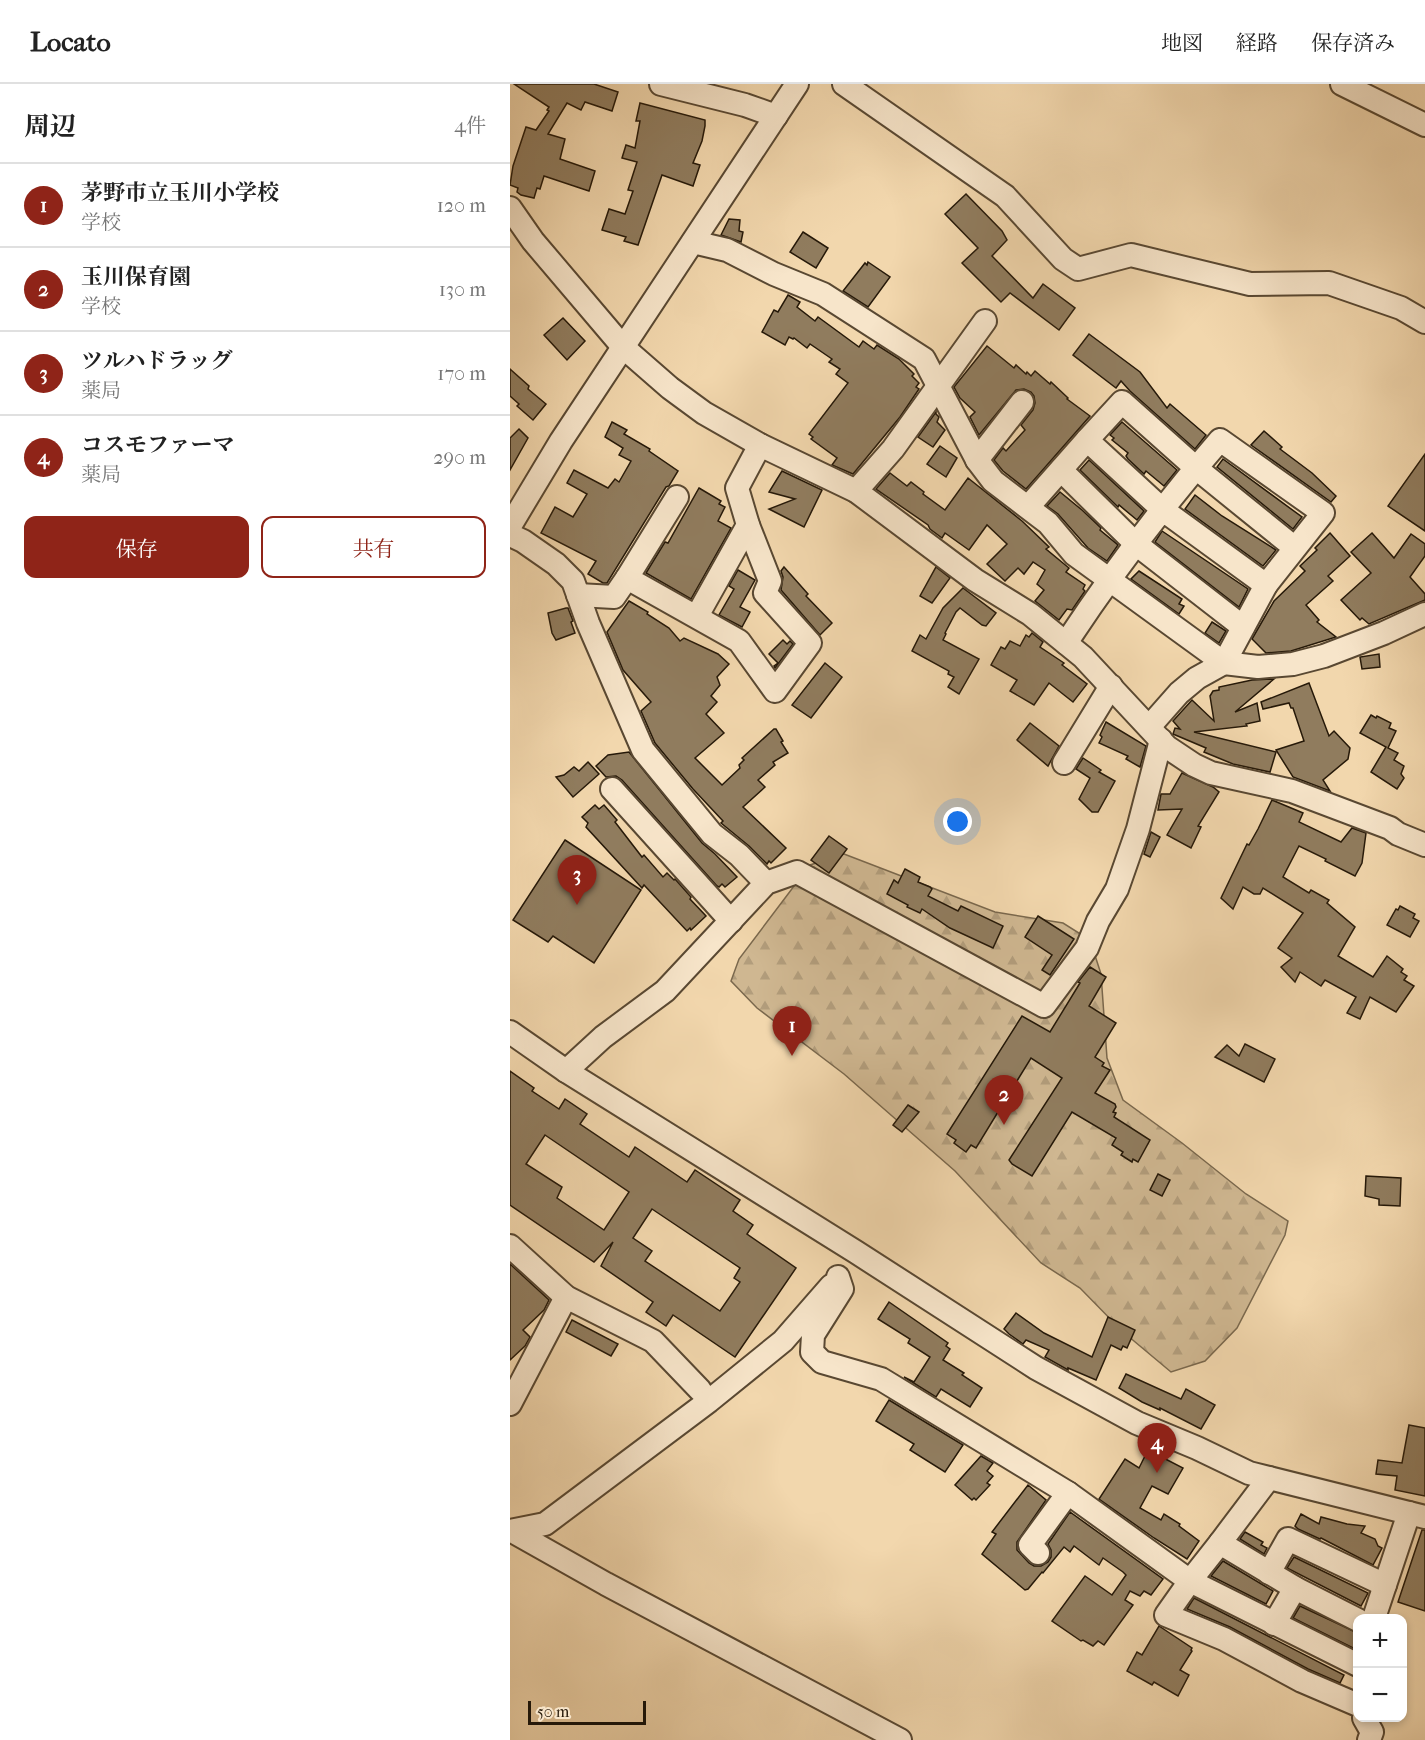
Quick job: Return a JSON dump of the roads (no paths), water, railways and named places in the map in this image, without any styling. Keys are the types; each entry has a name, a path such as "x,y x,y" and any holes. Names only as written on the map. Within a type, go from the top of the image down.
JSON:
{"street":[{"path":"661,84 745,105 776,116"},
{"path":"510,526 561,441 797,84"},
{"path":"844,84 1005,196 1063,259 1078,269 1131,255 1250,284 1329,283 1401,308 1425,322"},
{"path":"1342,84 1425,126"},
{"path":"510,208 532,241 623,347 670,388 704,413 760,445 856,491 975,580 1030,614 1083,657 1167,747 1211,773 1292,791 1390,828 1398,834 1425,844"},
{"path":"693,242 727,250 774,274 823,294 924,359 977,460 993,481 1048,524 1074,554 1224,663 1258,667 1293,664 1324,656 1384,633 1425,614"},
{"path":"856,491 892,449 985,321"},
{"path":"977,460 1022,402"},
{"path":"1028,507 1122,402 1196,468 1295,548"},
{"path":"1087,440 1163,510 1266,585"},
{"path":"566,1071 603,1037 665,991 766,883 797,872 1044,1006 1087,948 1098,921 1117,889 1138,829 1155,733 1179,693 1197,678 1224,663 1266,585 1323,513 1220,440 1108,579 1066,643"},
{"path":"627,578 739,641 775,691 810,643 765,593 770,581 748,525 737,488 760,445"},
{"path":"1061,470 1136,544 1243,627"},
{"path":"578,595 614,597 677,497"},
{"path":"697,616 748,525"},
{"path":"510,535 523,541 556,564 573,581 588,624 643,750 712,834 739,855 766,883"},
{"path":"1064,763 1111,686"},
{"path":"612,789 731,921"},
{"path":"510,1032 566,1071 856,1252 1036,1368 1137,1423 1249,1473 1417,1515 1385,1585 1375,1614"},
{"path":"510,1246 566,1297 653,1341 700,1390"},
{"path":"511,1531 545,1524 709,1401 783,1341 838,1277 856,1252"},
{"path":"838,1277 842,1289 813,1335 812,1352 822,1362 881,1380 1068,1492 1190,1581 1353,1664"},
{"path":"510,1404 566,1297"},
{"path":"1269,1479 1166,1615 1224,1639 1302,1681 1353,1701"},
{"path":"1038,1552 1030,1545 1068,1492"},
{"path":"511,1531 900,1740"},
{"path":"1269,1573 1288,1539 1385,1585"},
{"path":"1220,1543 1295,1588 1353,1617"},
{"path":"1274,1624 1295,1588"},
{"path":"1366,1722 1372,1732 1369,1740"}],"place":[{"name":"ツルハドラッグ","path":"577,905"},
{"name":"茅野市立玉川小学校","path":"792,1056"},
{"name":"玉川保育園","path":"1004,1125"},
{"name":"コスモファーマ","path":"1157,1473"}]}
